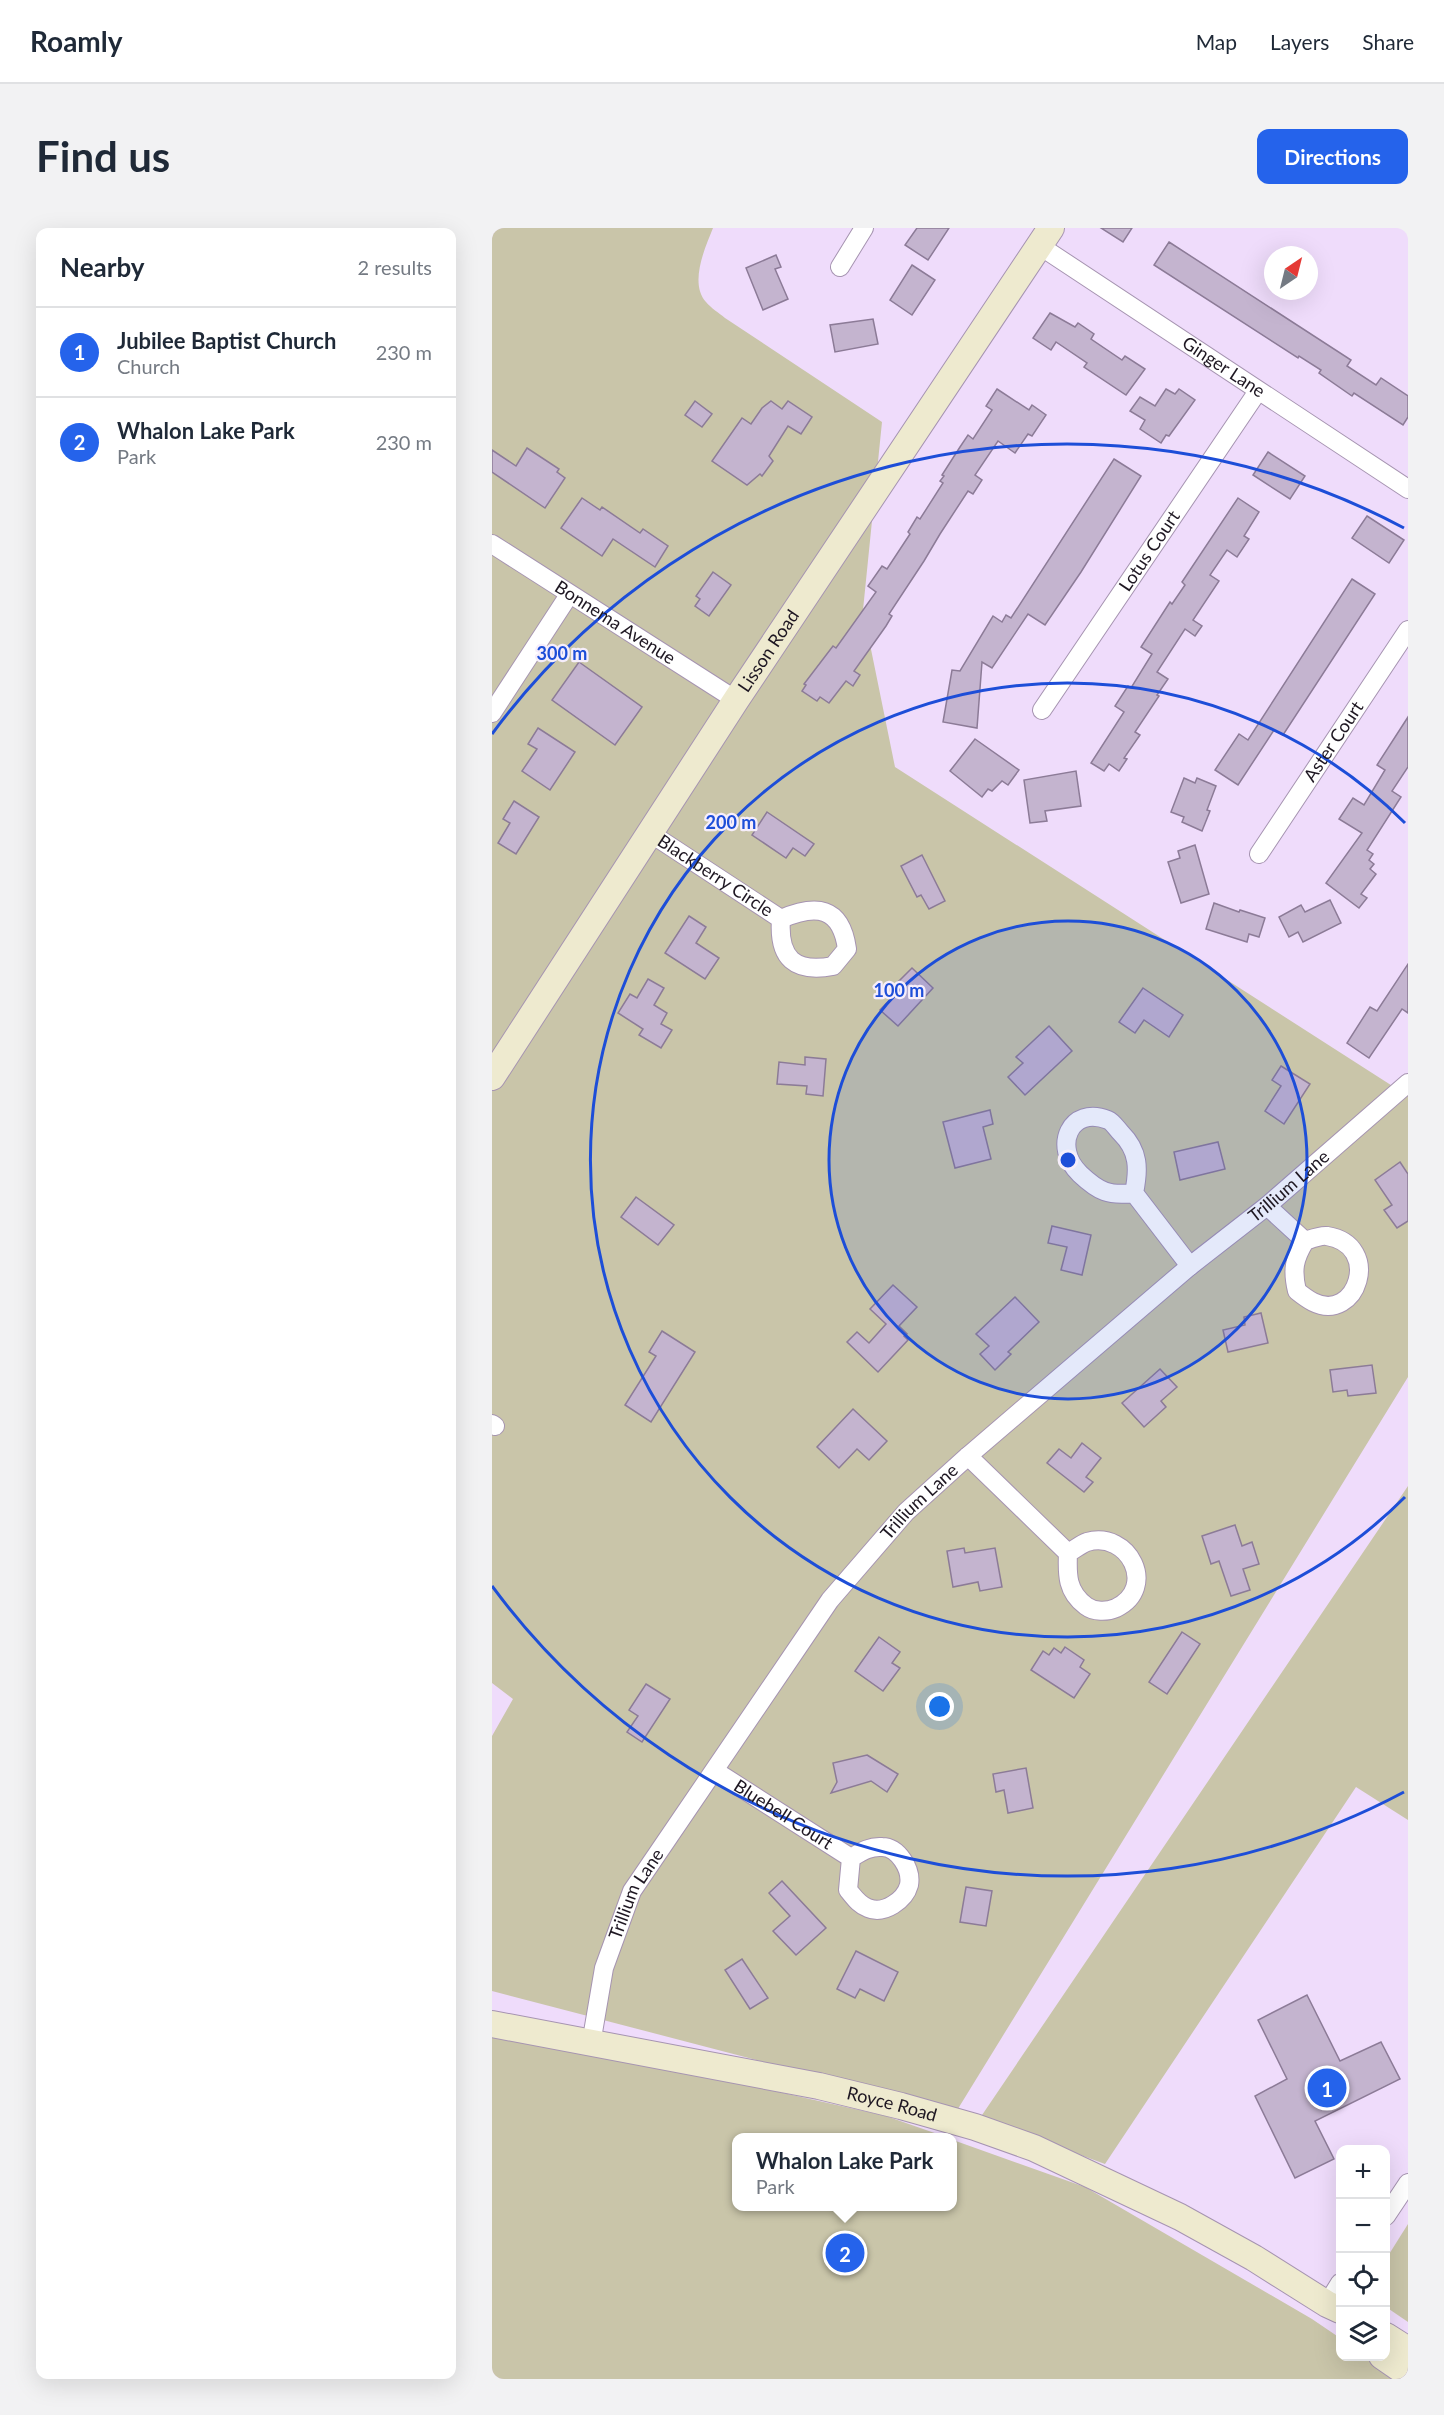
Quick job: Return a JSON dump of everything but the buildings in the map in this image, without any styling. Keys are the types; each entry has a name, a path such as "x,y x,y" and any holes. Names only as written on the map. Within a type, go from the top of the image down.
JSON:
{"street":[{"path":"840,267 864,228"},
{"name":"Ginger Lane","path":"1045,237 1258,391 1408,489"},
{"name":"Lisson Road","path":"492,1077 736,700 1045,237"},
{"name":"Lotus Court","path":"1042,710 1258,391"},
{"name":"Bonnema Avenue","path":"492,544 736,700"},
{"path":"492,713 569,595"},
{"name":"Aster Court","path":"1259,854 1408,630"},
{"name":"Blackberry Circle","path":"650,833 781,919"},
{"name":"Trillium Lane","path":"591,2044 604,1968 632,1891 830,1600 906,1512 968,1456 1190,1266 1267,1206 1408,1083"},
{"path":"1095,1117 1110,1120 1131,1143 1139,1172 1134,1193 1114,1195 1093,1186 1072,1167 1065,1147 1069,1131 1082,1119 1095,1117"},
{"path":"1134,1193 1190,1266"},
{"path":"1267,1206 1305,1241"},
{"path":"968,1456 1068,1553"},
{"name":"Bluebell Court","path":"715,1771 851,1857"},
{"name":"Royce Road","path":"492,2024 819,2086 901,2106 985,2131 1034,2148 1180,2217 1336,2304"},
{"path":"1390,2210 1408,2183"},
{"path":"1390,2339 1408,2350"},
{"path":"1389,2361 1408,2374"}],"shaded area":[{"path":"492,228 713,228 700,265 699,285 706,302 725,318 882,422 863,610 895,767 1408,1096 1408,1377 956,2112 492,1991 492,1736 513,1699 492,1683"},
{"path":"1408,1486 1408,1820 1356,1787 1105,2164 980,2118"},
{"path":"492,2028 886,2116 935,2133 732,2133 732,2211 957,2211 957,2141 1085,2187 1312,2319 1336,2335 1336,2361 1374,2361 1402,2379 492,2379"},
{"path":"1408,2224 1408,2322 1390,2310 1390,2253"}],"place":[{"name":"Jubilee Baptist Church","path":"1327,2088"},
{"name":"Whalon Lake Park","path":"845,2253"}]}
